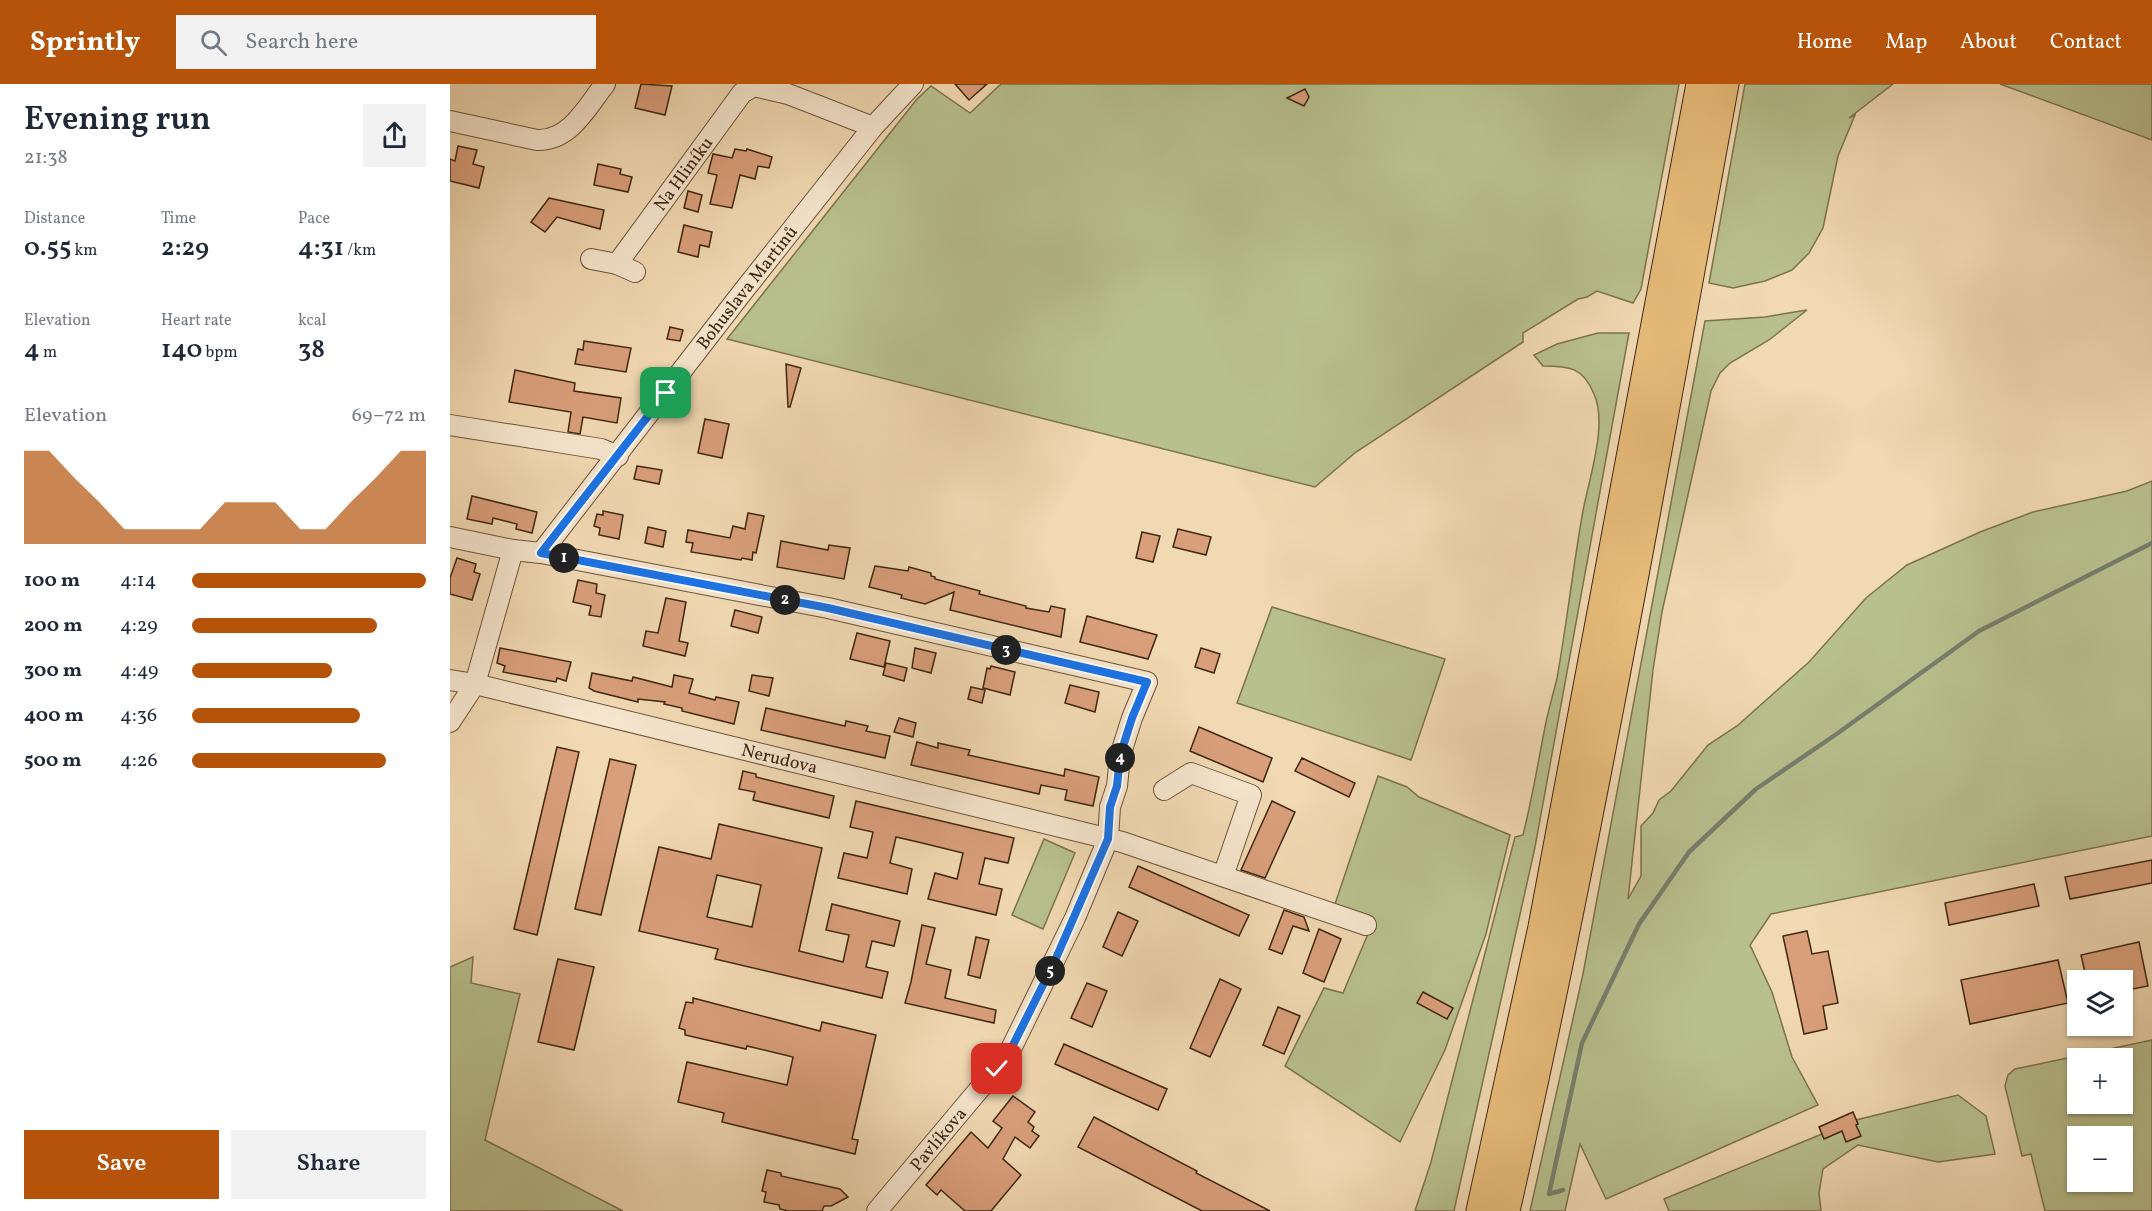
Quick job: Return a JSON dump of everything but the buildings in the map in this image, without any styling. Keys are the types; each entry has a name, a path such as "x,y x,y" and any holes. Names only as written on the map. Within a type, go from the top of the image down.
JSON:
{"highway":[{"path":"1480,1211 1542,927 1700,84"},
{"path":"1506,1211 1546,1027 1613,684 1725,84"}],"street":[{"path":"450,121 537,140 547,140 568,131 605,84"},
{"name":"Bohuslava Martinů","path":"541,553 873,127 913,84"},
{"name":"Na Hliníku","path":"617,264 742,93 751,85 788,94 873,127"},
{"path":"591,259 617,264 635,273"},
{"path":"450,425 601,449 618,456"},
{"path":"450,537 513,550 541,553"},
{"path":"450,722 475,684 513,550"},
{"name":"Pavlíkova","path":"541,553 828,608 1147,682 1120,756 1117,786 1110,807 1108,839 1062,946 1008,1055 877,1211"},
{"name":"Nerudova","path":"450,680 475,684 1108,839"},
{"path":"1164,790 1191,773 1251,795 1223,876"},
{"path":"1108,839 1366,925"}],"green space":[{"path":"1001,84 1679,84 1641,289 1633,303 1597,291 1578,299 1523,333 1523,342 1356,452 1315,487 727,339 917,99 931,86 970,113"},
{"path":"1745,84 1893,84 1849,118 1855,115 1838,156 1823,228 1809,253 1792,270 1765,281 1733,288 1709,283"},
{"path":"2000,84 2152,84 2152,140"},
{"path":"1807,310 1769,340 1730,363 1720,373 1711,391 1662,612 1653,670 1628,899 1641,876 1641,826 1653,813 1659,800 1671,791 1708,745 1737,726 1809,662 1866,598 1907,565 1980,532 2033,512 2127,491 2152,481 2152,836 1771,914 1750,945 1772,992 1792,1057 1818,1105 1606,1199 1580,1144 1565,1211 1530,1211 1583,974 1705,321 1765,317"},
{"path":"1598,333 1629,333 1535,847 1454,1211 1415,1211 1431,1162 1515,837 1523,835 1557,678 1579,532 1596,452 1598,407 1590,385 1580,373 1568,368 1543,366 1534,355 1557,344"},
{"path":"1272,607 1445,659 1411,760 1237,703"},
{"path":"1378,776 1407,787 1419,797 1510,835 1486,934 1445,1050 1400,1142 1285,1066 1324,988 1343,993 1373,922 1334,907"},
{"path":"1044,839 1075,853 1043,929 1012,915"},
{"path":"473,957 471,983 520,994 485,1140 623,1211 450,1211 450,967"},
{"path":"2152,1040 2152,1211 2045,1211 2031,1154 2022,1156 2005,1086 2008,1075 2015,1069 2067,1058 2067,1114 2133,1114 2133,1048 2114,1048"},
{"path":"1958,1095 1986,1116 1995,1154 1938,1162 1858,1145 1823,1169 1819,1193 1821,1211 1669,1211 1664,1199 1856,1120"}],"waterway":[{"path":"1563,1190 1549,1194 1582,1043 1639,924 1689,852 1756,789 1979,631 2152,543"}],"route":[{"path":"666,393 541,553 828,608 1147,682 1120,756 1117,786 1110,807 1108,839 1053,965 1008,1055 997,1069"}]}
